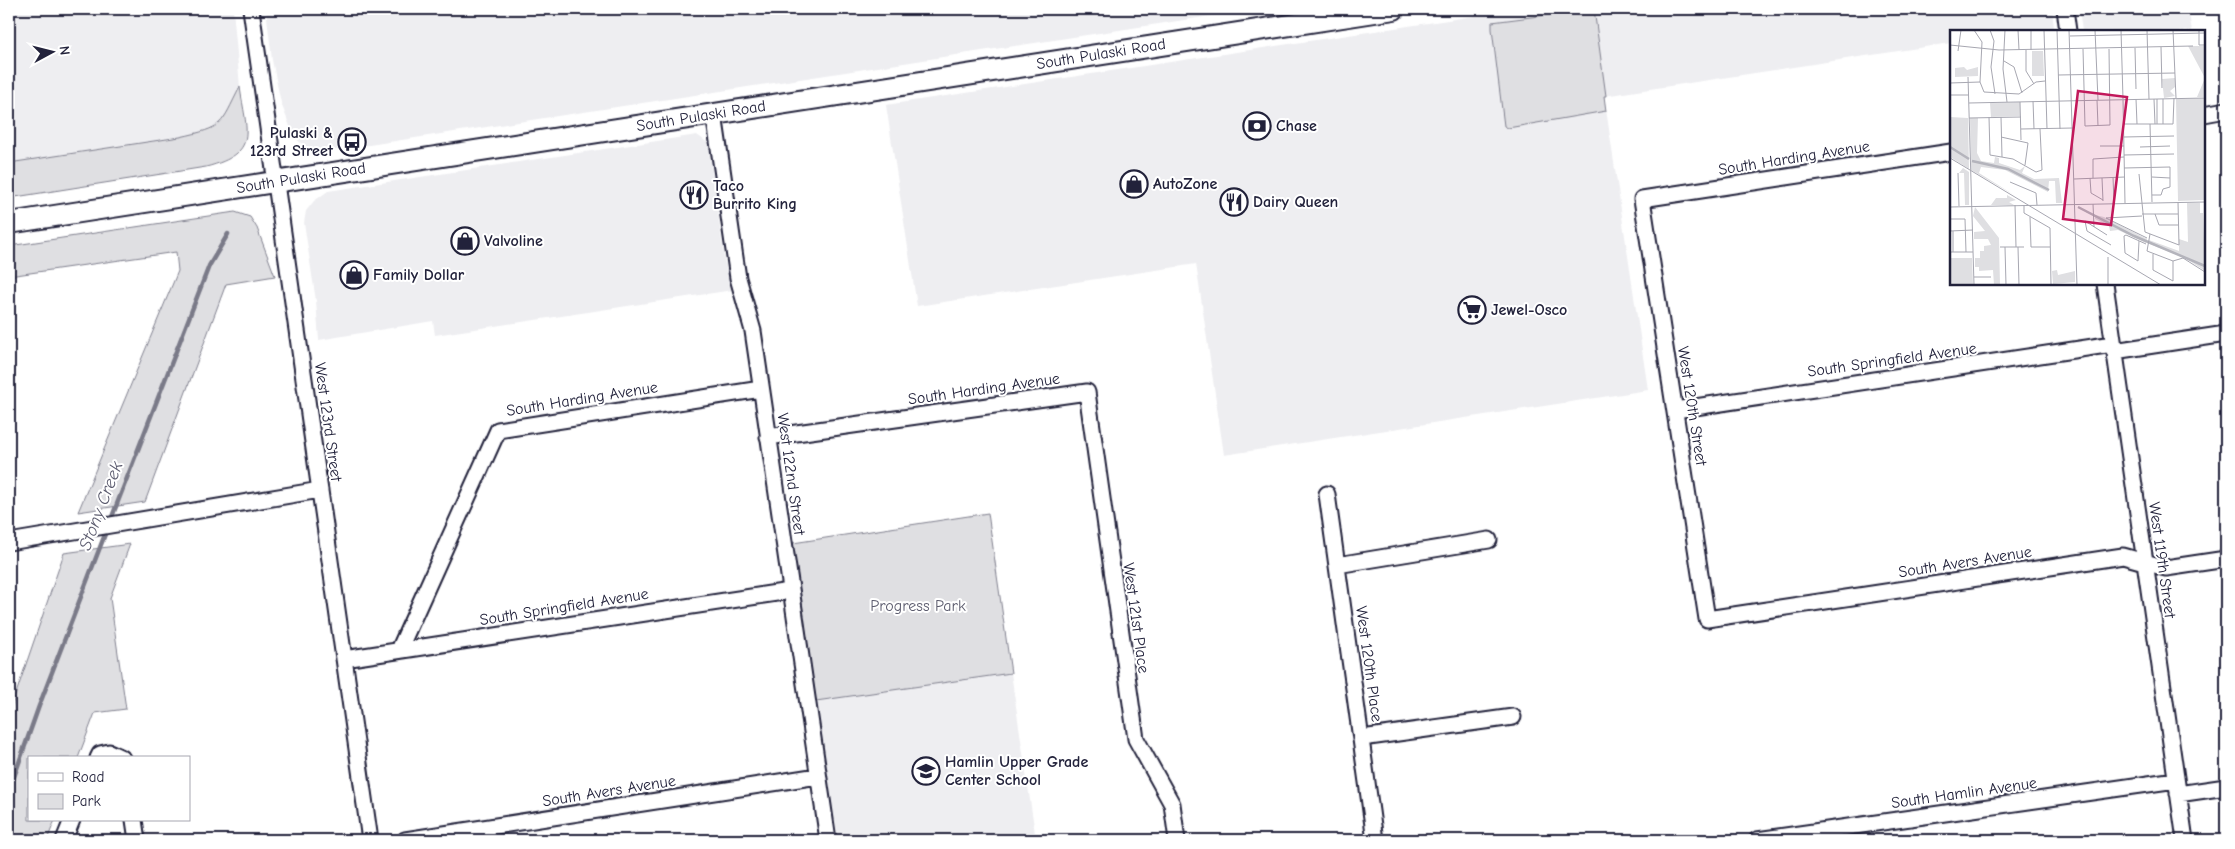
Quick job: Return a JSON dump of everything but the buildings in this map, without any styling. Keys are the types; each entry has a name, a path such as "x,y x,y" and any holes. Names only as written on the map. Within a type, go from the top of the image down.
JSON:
{"main road":[{"name":"South Pulaski Road","path":"9,223 1394,9"}],"street":[{"name":"West 123rd Street","path":"251,9 370,840"},
{"path":"2065,9 2068,30"},
{"path":"2205,114 2226,110"},
{"name":"West 122nd Street","path":"714,114 738,278 753,331 828,840"},
{"name":"South Harding Avenue","path":"1642,199 1950,152"},
{"name":"West 120th Street","path":"1642,199 1707,619"},
{"name":"West 119th Street","path":"2105,285 2185,840"},
{"name":"South Springfield Avenue","path":"1675,410 2226,334"},
{"name":"South Harding Avenue","path":"399,650 498,430 761,389"},
{"name":"South Harding Avenue","path":"768,437 1087,392"},
{"name":"West 121st Place","path":"1087,392 1136,739 1172,804 1178,840"},
{"path":"9,542 103,528 320,490"},
{"name":"West 120th Place","path":"1327,494 1375,840"},
{"path":"1337,565 1489,540"},
{"name":"South Avers Avenue","path":"1707,619 2123,556 2166,568 2226,559"},
{"name":"South Springfield Avenue","path":"344,659 790,591"},
{"path":"1362,738 1513,717"},
{"name":"South Avers Avenue","path":"405,840 818,776"},
{"name":"South Hamlin Avenue","path":"1757,840 2177,787 2226,786"},
{"path":"64,840 71,822"},
{"path":"134,822 137,840"}],"shaded area":[{"path":"9,9 233,9 240,87 223,121 208,131 9,163"},
{"path":"266,9 1256,9 330,151 308,149 294,137 281,103 272,60"},
{"path":"1521,9 2052,9 2054,28 2038,30 1950,30 1950,43 1604,96 1648,390 1224,455 1196,264 917,306 886,105"},
{"path":"2079,9 2188,9 2192,30 2082,30"},
{"path":"697,135 708,143 725,263 733,290 435,335 433,321 319,340 316,301 304,223 306,211 314,201 328,191"},
{"name":"Hamlin Upper Grade Center School","path":"1011,673 1036,840 837,840 816,701"}],"green space":[{"path":"1594,9 1606,96 1604,96 1606,111 1508,128 1504,126 1492,22"},
{"path":"240,87 245,116 246,138 242,147 235,155 223,161 206,167 9,198 9,163 180,137 206,130 219,123 224,117"},
{"path":"235,212 250,217 257,228 275,276 226,284 145,502 78,512 178,271 176,252 9,276 9,246"},
{"name":"Progress Park","path":"988,513 1011,673 816,701 793,543"},
{"path":"130,544 110,598 126,709 95,713 79,756 28,756 28,822 54,822 47,840 9,840 9,714 64,553"}],"waterway":[{"name":"Stony Creek","path":"110,522 209,266 228,234"},
{"name":"Stony Creek","path":"9,791 39,706 107,529"}],"place":[{"name":"Chase","path":"1257,126"},
{"name":"Pulaski & 123rd Street","path":"352,142"},
{"name":"AutoZone","path":"1134,184"},
{"name":"Taco Burrito King","path":"694,195"},
{"name":"Dairy Queen","path":"1234,202"},
{"name":"Valvoline","path":"465,241"},
{"name":"Family Dollar","path":"354,275"},
{"name":"Jewel-Osco","path":"1472,310"},
{"name":"Hamlin Upper Grade Center School","path":"926,771"}]}
